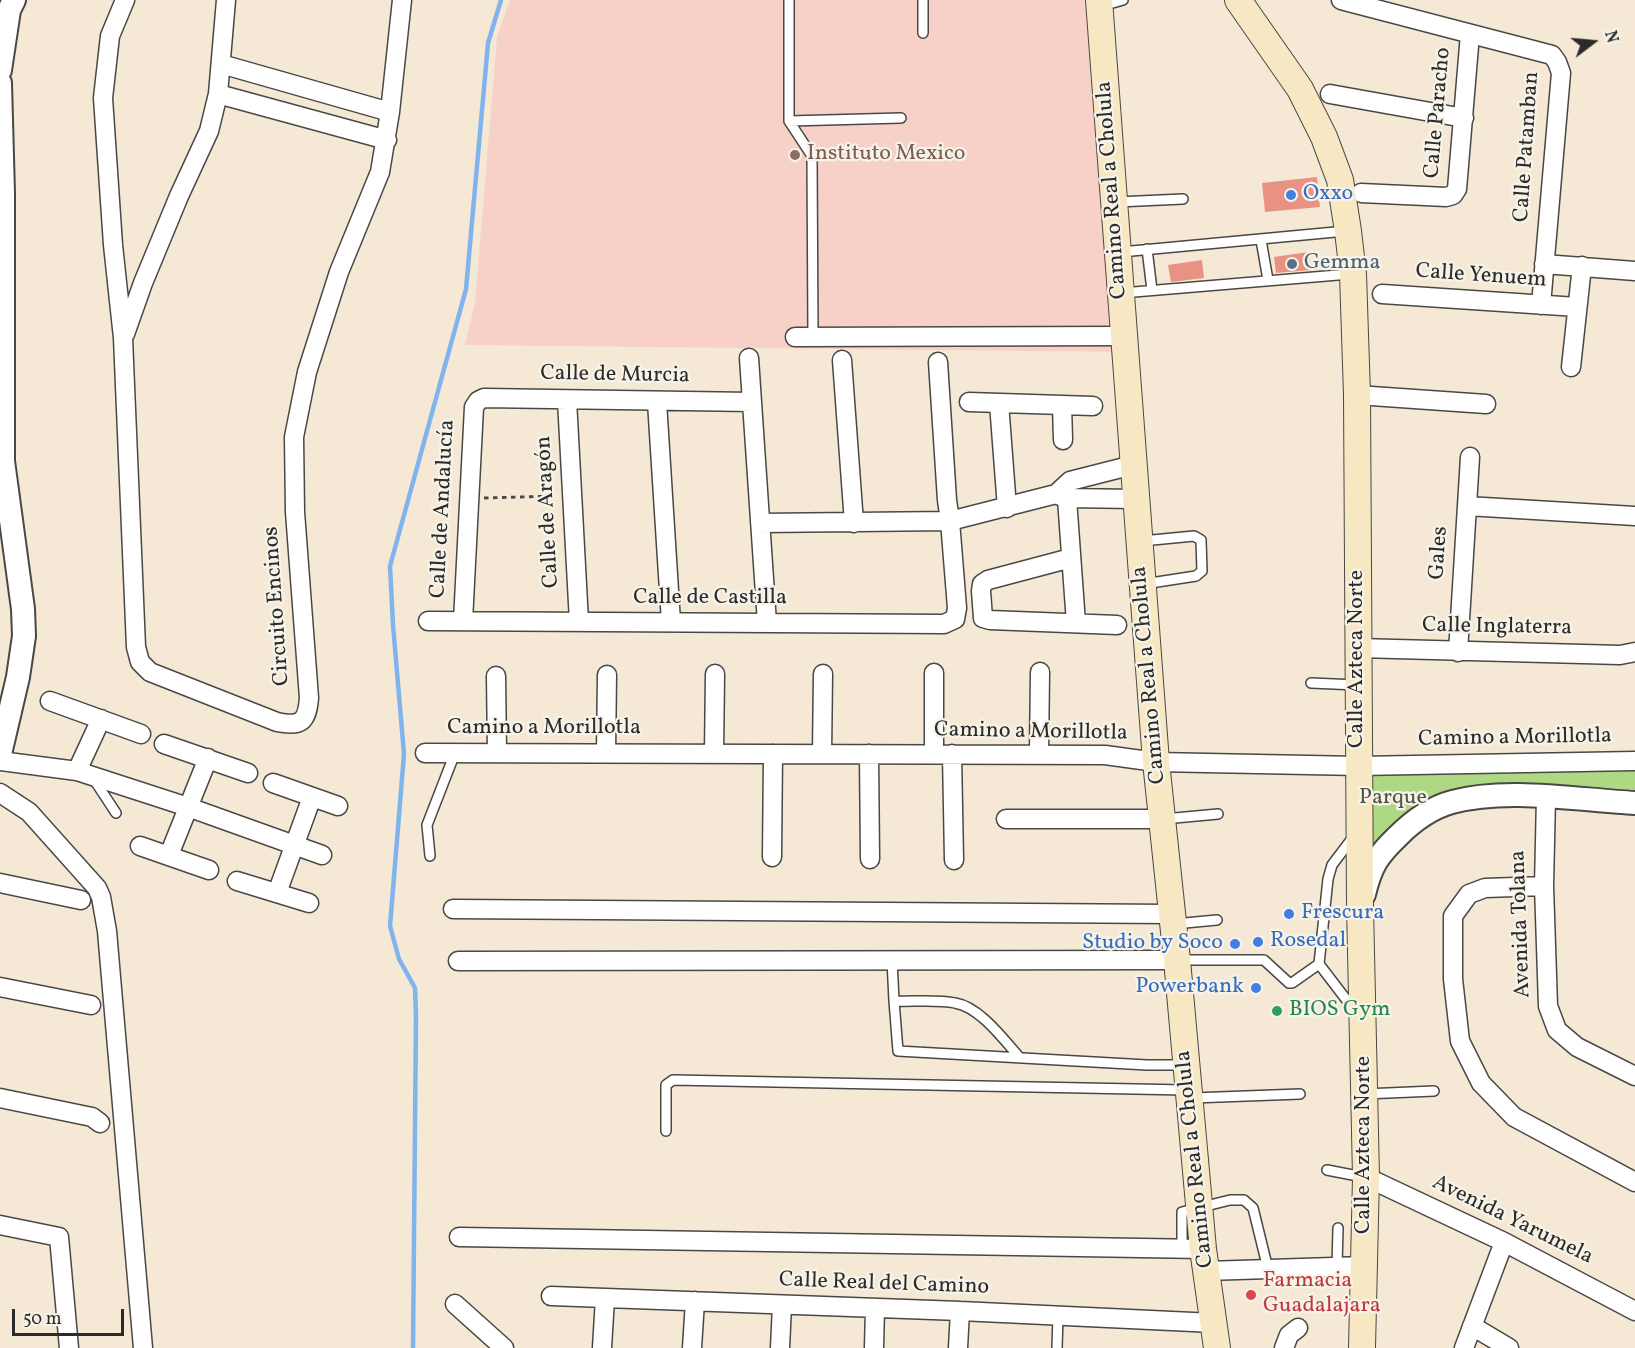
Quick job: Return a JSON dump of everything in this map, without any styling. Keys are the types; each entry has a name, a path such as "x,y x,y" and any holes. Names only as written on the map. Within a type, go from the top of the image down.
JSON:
{"main road":[{"name":"Calle Azteca Norte","path":"1238,0 1300,89 1324,137 1340,180 1353,274 1357,395 1360,907 1366,1177 1362,1348"},
{"name":"Camino Real a Cholula","path":"1107,2 1114,202 1156,762 1177,960 1199,1206 1197,1256 1216,1336"}],"street":[{"name":"Circuito Encinos","path":"125,0 111,36 103,98 113,244 123,338 136,647 140,662 150,672 266,718 289,724 297,724 303,720 308,710 309,698 295,512 294,437 307,372 339,272 380,172 387,140 402,0"},
{"name":"Circuito Encinos","path":"123,338 179,196 209,131 218,94 226,0"},
{"name":"Calle Patamban","path":"1341,0 1552,56 1557,62 1561,73 1541,305"},
{"path":"0,70 8,6"},
{"name":"Calle Paracho","path":"1361,193 1453,195 1457,189 1470,34"},
{"path":"220,64 390,112"},
{"path":"0,83 1,461 23,609 24,636 18,676 0,754"},
{"path":"218,94 387,140"},
{"path":"1330,94 1464,118"},
{"path":"1544,264 1635,271"},
{"path":"1571,367 1582,266"},
{"name":"Calle Yenuem","path":"1382,294 1577,307"},
{"path":"804,337 1124,336"},
{"path":"749,358 767,623"},
{"path":"842,360 855,523"},
{"path":"938,362 950,521"},
{"path":"1357,395 1486,404"},
{"name":"Calle de Murcia","path":"477,401 484,398 752,402"},
{"name":"Calle de Aragón","path":"567,400 579,622"},
{"name":"Calle de Andalucía","path":"463,621 474,407 477,401"},
{"path":"657,402 671,622"},
{"path":"969,402 1093,406"},
{"path":"999,403 1006,508"},
{"path":"1062,405 1063,440"},
{"name":"Gales","path":"1458,652 1470,457"},
{"path":"1076,623 1063,492 1070,481 1133,465"},
{"path":"1086,478 1088,497"},
{"path":"760,523 950,521 1063,492 1088,497 1136,499"},
{"path":"1467,506 1635,516"},
{"name":"Calle de Castilla","path":"428,621 944,624 955,619 957,608 950,521"},
{"path":"1071,558 988,580 982,584 984,618 1117,625"},
{"name":"Calle Inglaterra","path":"1358,648 1620,655 1635,651"},
{"path":"1039,755 1040,672"},
{"path":"934,673 954,860"},
{"path":"714,754 715,674"},
{"path":"822,754 823,674"},
{"path":"606,753 607,675"},
{"path":"496,676 496,753"},
{"path":"50,701 141,734"},
{"path":"84,773 101,719"},
{"path":"164,744 248,773"},
{"name":"Camino a Morillotla","path":"425,753 1105,755 1156,762 1359,766 1635,761"},
{"path":"772,857 773,754"},
{"path":"869,754 870,858"},
{"path":"169,855 208,758"},
{"path":"0,761 84,773 322,855"},
{"path":"273,783 338,806"},
{"path":"0,793 29,812 96,888 101,897 106,931 143,1348"},
{"path":"1360,907 1374,862 1383,850 1424,814 1452,802 1492,796 1545,796 1635,802"},
{"name":"Avenida Tolana","path":"1545,796 1544,886 1548,1006 1557,1030 1577,1047 1635,1076"},
{"path":"277,893 312,797"},
{"path":"1006,819 1162,819"},
{"path":"140,846 209,870"},
{"path":"237,881 309,903"},
{"path":"0,883 81,900"},
{"path":"1544,886 1485,888 1469,894 1453,916 1453,979 1460,1041 1481,1083 1514,1117 1635,1182"},
{"path":"453,909 1172,919"},
{"path":"458,961 1177,960"},
{"path":"0,987 91,1005"},
{"path":"0,1098 93,1117 100,1123"},
{"name":"Avenida Yarumela","path":"1366,1177 1504,1242 1635,1311"},
{"path":"0,1226 64,1233 69,1348"},
{"path":"459,1237 1197,1256 1268,1269 1365,1266"},
{"path":"1464,1348 1504,1242"},
{"name":"Calle Real del Camino","path":"551,1296 1058,1316 1216,1336"},
{"path":"602,1348 605,1298"},
{"path":"692,1348 695,1301"},
{"path":"455,1304 504,1348"},
{"path":"780,1348 782,1305"},
{"path":"874,1348 875,1308"},
{"path":"958,1348 960,1311"},
{"path":"1472,1326 1509,1348"},
{"path":"1284,1348 1289,1335 1298,1328"}],"lane":[{"path":"789,0 789,121 812,156 804,337"},
{"path":"923,0 923,33"},
{"path":"789,121 901,118"},
{"path":"1114,202 1183,199"},
{"path":"1118,252 1348,231"},
{"path":"1261,240 1268,280"},
{"path":"1147,249 1152,290"},
{"path":"1121,293 1353,274"},
{"path":"1139,541 1194,536 1201,540 1202,571 1196,576 1142,584"},
{"path":"1311,683 1359,685"},
{"path":"430,856 427,825 455,753"},
{"path":"84,773 116,813"},
{"path":"1162,819 1218,814"},
{"path":"1361,827 1332,865 1328,879 1319,964 1364,1023"},
{"path":"1172,919 1217,920"},
{"path":"892,960 898,1051 1020,1058 1188,1084 1300,1094"},
{"path":"1177,960 1264,960 1289,983 1319,964"},
{"path":"894,1002 957,1003 975,1012 993,1026 1020,1058"},
{"path":"666,1131 666,1085 673,1080 1188,1084"},
{"path":"1365,1094 1434,1091"},
{"path":"1327,1170 1366,1177"},
{"path":"1199,1206 1230,1200 1244,1200 1249,1203 1253,1208 1268,1269"},
{"path":"1337,1267 1338,1228"},
{"path":"1057,1348 1058,1316"}],"path":[{"path":"469,498 572,495"}],"shaded area":[{"name":"Instituto Mexico","path":"510,0 1090,0 1122,352 465,345 475,302 497,37"}],"green space":[{"name":"Parque","path":"1635,771 1635,792 1447,798 1370,859 1369,774"}],"building":[{"name":"Oxxo","path":"1317,177 1320,207 1265,212 1262,183"},
{"name":"Gemma","path":"1308,252 1311,270 1276,273 1274,257"},
{"path":"1202,260 1204,278 1171,282 1168,265"}],"waterway":[{"path":"413,1348 416,1016 415,988 399,959 390,926 404,754 390,566 466,289 488,43 501,0"}],"place":[{"name":"Instituto Mexico","path":"795,155"},
{"name":"Oxxo","path":"1291,195"},
{"name":"Gemma","path":"1292,264"},
{"name":"Frescura","path":"1289,914"},
{"name":"Rosedal","path":"1258,942"},
{"name":"Studio by Soco","path":"1235,944"},
{"name":"Powerbank","path":"1256,988"},
{"name":"BIOS Gym","path":"1277,1011"},
{"name":"Farmacia Guadalajara","path":"1251,1295"}]}
